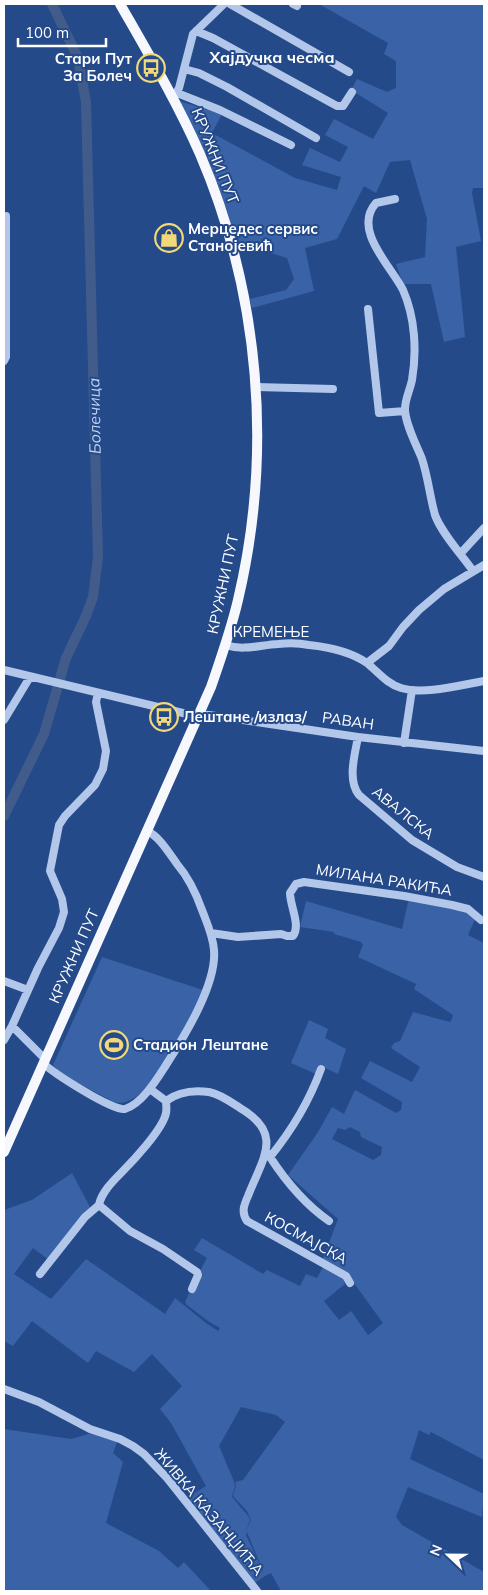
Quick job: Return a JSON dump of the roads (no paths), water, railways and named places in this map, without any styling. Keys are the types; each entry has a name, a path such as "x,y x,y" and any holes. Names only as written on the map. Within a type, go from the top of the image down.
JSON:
{"main road":[{"name":"КРУЖНИ ПУТ","path":"4,1152 211,687 225,645 242,578 253,508 257,443 256,387 251,333 234,253 201,156 175,95 120,4"}],"street":[{"path":"224,4 196,31 190,43 175,95 220,110 291,145"},
{"path":"230,4 349,72"},
{"path":"196,31 213,38 340,107 343,106 352,92"},
{"path":"184,69 199,73 227,87 316,138"},
{"path":"395,199 376,203 371,211 369,221 372,240 402,290 411,317 414,336 414,369 405,411 423,462 436,515 443,529 473,572"},
{"path":"4,361 6,357 4,263 6,216"},
{"path":"368,309 379,413 405,411"},
{"path":"256,387 333,389"},
{"path":"461,554 484,528"},
{"path":"367,663 389,646 419,610 444,589 484,565"},
{"name":"КРЕМЕЊЕ","path":"225,645 245,648 277,644 308,644 345,653 367,663 390,682 401,688 412,690 484,681"},
{"name":"РАВАН","path":"4,670 198,715 404,743 484,751"},
{"path":"4,720 30,677"},
{"path":"404,743 412,690"},
{"path":"4,1040 59,928 64,912 62,898 50,871 59,825 65,816 95,785 103,769 106,757 96,702 98,693"},
{"name":"АВАЛСКА","path":"358,737 353,778 354,788 359,795 412,840 452,865 484,878"},
{"path":"12,1026 58,1076 119,1108 127,1108 150,1089 187,1031 210,978 214,952 211,933 188,878 155,836 147,831"},
{"name":"МИЛАНА РАКИЋА","path":"211,933 238,937 281,934 292,936 296,931 290,893 296,884 304,882 452,904 468,910 481,920"},
{"path":"4,981 28,990"},
{"path":"268,1154 289,1134 303,1110 321,1069"},
{"path":"40,1274 85,1217 99,1205 100,1200 112,1183 151,1139 165,1117 166,1101 150,1089"},
{"path":"166,1101 186,1092 207,1092 219,1096 245,1110 259,1123 266,1134 268,1154 279,1170 296,1190 330,1221"},
{"name":"КОСМАЈСКА","path":"268,1154 243,1206 244,1217 247,1221 346,1276 350,1283"},
{"path":"99,1205 130,1232 148,1240 196,1272 198,1275 192,1288"},
{"name":"ЖИВКА КАЗАНЏИЋА","path":"4,1389 39,1402 90,1429 120,1439 144,1454 167,1478 257,1591"}],"waterway":[{"name":"Болечица","path":"4,816 44,734 66,658 93,597 98,557 86,102 78,58 52,4"}],"place":[{"name":"Стари Пут За Болеч","path":"151,68"},
{"name":"Мерцедес сервис Станојевић","path":"169,238"},
{"name":"Лештане /излаз/","path":"164,717"},
{"name":"Стадион Лештане","path":"114,1045"}],"district":[{"name":"Хајдучка чесма","path":"272,57"}]}
